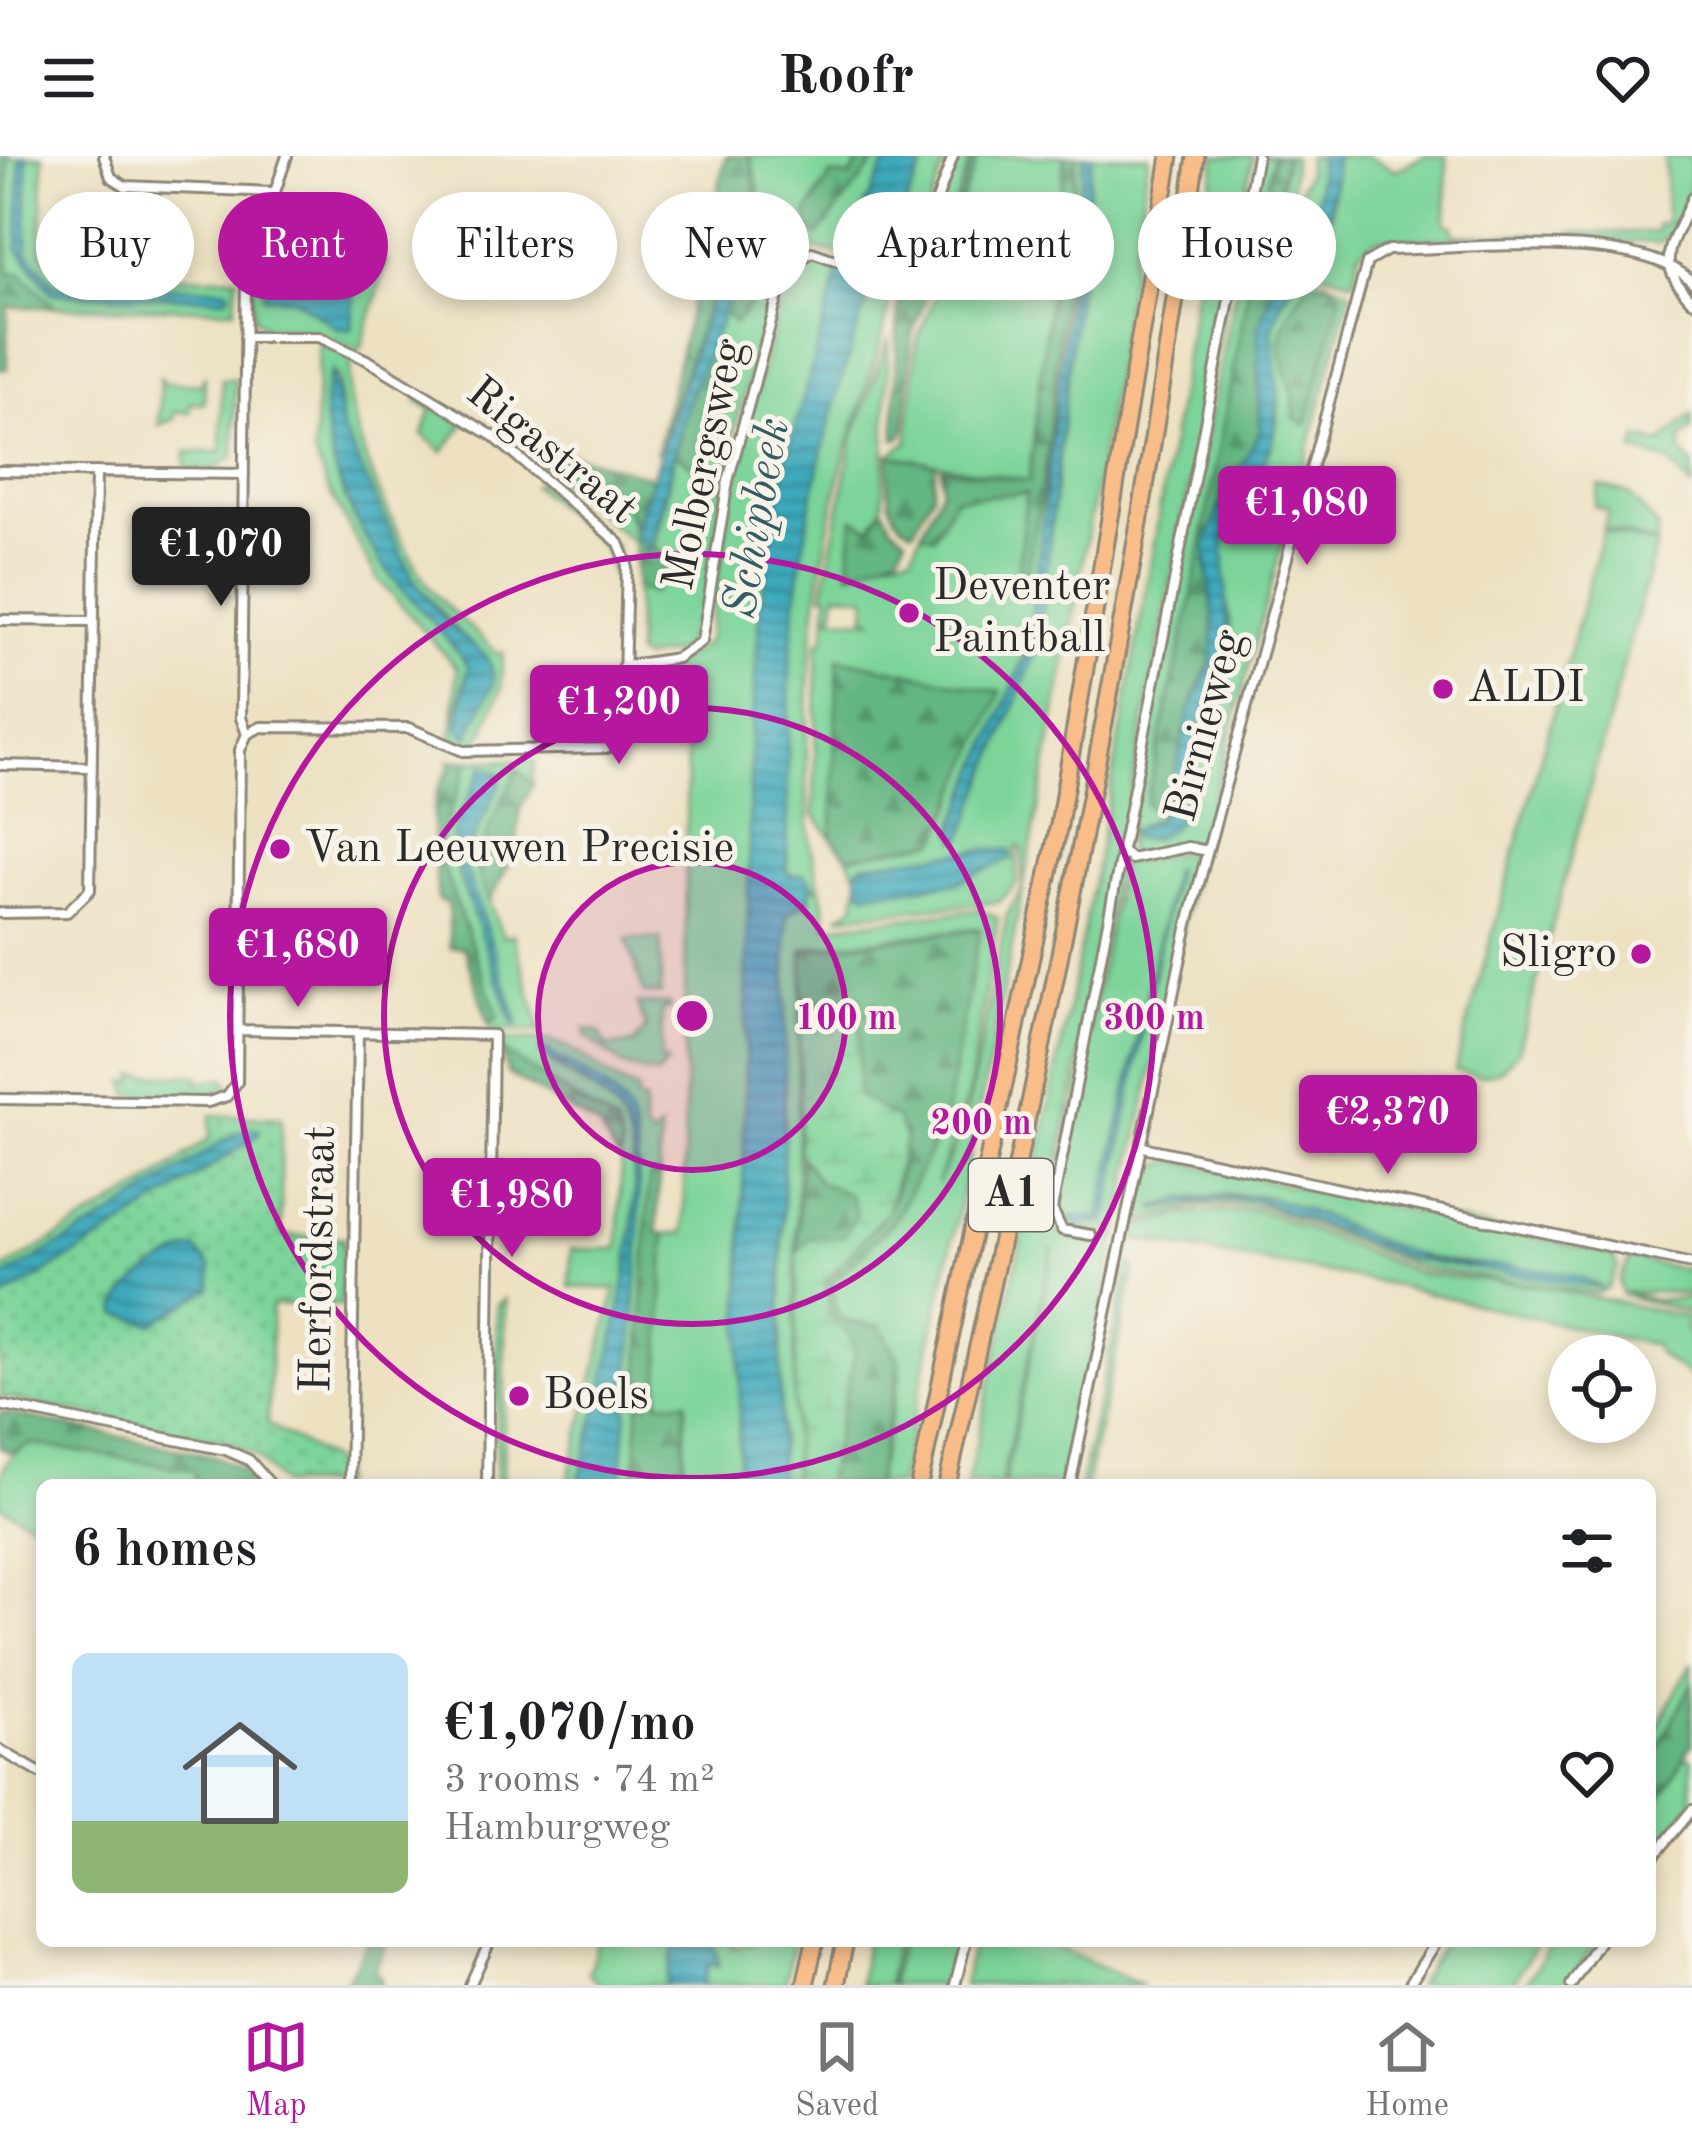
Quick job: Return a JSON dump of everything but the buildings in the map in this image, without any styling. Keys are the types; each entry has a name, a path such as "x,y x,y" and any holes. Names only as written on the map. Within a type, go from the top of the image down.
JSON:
{"highway":[{"name":"A1","path":"920,1479 1051,871 1170,156"},
{"name":"A1","path":"948,1479 1107,706 1196,156"},
{"path":"805,1985 813,1947"},
{"path":"836,1985 846,1947"},
{"path":"846,1985 847,1947"}],"street":[{"path":"104,156 111,177 125,186 274,192 287,156"},
{"name":"Molbergsweg","path":"623,666 677,658 702,641 728,482 781,280 790,264 806,253 899,282 911,276 953,156"},
{"path":"1091,1235 1062,1230 1052,1209 1257,156"},
{"path":"1692,198 1665,262 1668,275 1692,301"},
{"name":"Birnieweg","path":"1071,1479 1207,851 1370,258 1388,250 1601,248 1639,251 1665,262 1692,282"},
{"path":"0,1100 219,1100 237,1082 240,750 248,734 241,718 247,300"},
{"name":"Rigastraat","path":"245,337 310,335 352,352 482,428 626,554 621,732 612,745 596,751 463,751 399,727 261,727 248,734"},
{"path":"0,471 244,474"},
{"path":"0,913 67,913 90,890 96,472"},
{"path":"0,620 93,621"},
{"path":"0,765 91,767"},
{"path":"1121,850 1131,859 1188,847 1207,851"},
{"path":"238,1030 493,1034 488,1479"},
{"name":"Herfordstraat","path":"350,1479 358,1034"},
{"path":"1143,1147 1692,1264"},
{"path":"0,1405 226,1450 248,1460 265,1479"},
{"path":"0,1750 36,1771"},
{"path":"1656,1854 1692,1810"},
{"path":"470,1985 487,1947"},
{"path":"956,1985 964,1947"},
{"path":"1409,1985 1433,1947"},
{"path":"1571,1985 1595,1947"}],"green space":[{"path":"0,156 8,156 8,272 21,273 36,288 36,300 48,300 55,307 8,307 7,369 0,369"},
{"path":"8,156 21,159 18,249 36,272 36,289 21,274 8,273"},
{"path":"27,156 43,156 43,192 36,192 36,263 26,252"},
{"path":"726,156 750,156 756,192 718,192"},
{"path":"750,156 862,156 851,178 831,176 813,202 817,236 833,216 833,253 809,249 809,192 759,192"},
{"path":"862,156 880,156 852,192 833,192 833,216 817,236 809,228 809,211 831,175 851,177"},
{"path":"880,156 889,156 872,192 852,192"},
{"path":"927,156 948,156 935,192 912,192"},
{"path":"957,156 972,156 959,192 943,192"},
{"path":"978,156 1065,156 1061,192 965,192"},
{"path":"978,156 965,192 960,192 972,157"},
{"path":"1065,156 1077,156 1073,192 1061,192"},
{"path":"1077,156 1084,156 1081,192 1074,192"},
{"path":"1092,156 1149,156 1143,192 1138,192 1138,224 1036,823 900,1479 876,1479 901,1373 880,1326 851,1324 837,1315 832,1283 896,1218 944,1124 976,928 805,948 799,1024 793,1479 779,1479 787,913 810,902 810,889 816,888 805,875 788,874 785,737 789,668 819,463 854,330 867,300 889,300 842,465 824,554 809,691 809,828 827,926 979,910 998,918 968,1096 937,1184 965,1124 1007,915 1022,889 1022,848 1017,847 1016,884 999,902 838,916 854,907 858,888 868,893 955,883 1011,858 1010,850 863,864 855,872 848,857 937,841 1001,692 838,659 832,838 838,847 814,814 818,641 824,641 827,616 875,620 866,617 867,596 837,593 834,613 827,613 829,595 823,594 853,438 889,338 883,508 870,528 857,520 855,572 870,561 912,554 921,533 934,536 954,498 1027,493 1017,580 1033,536 1056,410 1031,629 1014,686 956,822 953,833 961,839 1038,646 1076,300 1114,300 1114,192 1088,192"},
{"path":"1216,156 1253,156 1246,192 1210,192"},
{"path":"1260,156 1273,156 1266,192 1254,192"},
{"path":"1273,156 1286,156 1277,192 1266,192"},
{"path":"1286,156 1293,156 1291,192 1280,192"},
{"path":"1307,156 1319,156 1318,192 1298,192 1307,173"},
{"path":"1336,156 1368,156 1396,170 1424,156 1447,156 1446,224 1453,225 1454,235 1536,234 1531,239 1377,239 1359,252 1354,281 1336,276"},
{"path":"1665,156 1692,156 1692,168 1680,216 1659,243 1577,239 1571,233 1657,232 1657,224 1666,223"},
{"path":"823,259 833,263 833,296 780,487 751,734 738,1479 683,1479 686,1402 659,1402 665,1234 684,1233 687,682 657,681 665,669 708,640 734,475 781,300 809,300 809,262"},
{"path":"194,277 218,277 218,292 194,291"},
{"path":"1336,284 1351,291 1203,836 1192,844 1133,855 1126,850 1233,300 1246,300 1191,601 1146,801 1161,815 1141,825 1141,836 1152,839 1182,817 1189,805 1198,729 1229,656 1223,544 1266,458 1276,427 1271,347 1278,309 1283,300 1299,300 1289,333 1289,370 1308,421 1342,294 1336,292"},
{"path":"1336,289 1342,294 1306,425 1294,418 1280,344 1298,300 1336,300"},
{"path":"48,300 236,300 235,309 55,307"},
{"path":"252,300 296,300 339,329 350,300 375,300 360,351 315,332 265,327 254,317"},
{"path":"692,300 709,300 656,454"},
{"path":"729,300 751,300 734,323 724,311"},
{"path":"752,300 769,300 729,451 704,617 678,652 642,659 636,655 636,587 652,593 663,555 654,546 676,454 705,474 731,364 709,349 724,311 735,323"},
{"path":"898,300 925,300 911,337 905,429 895,439"},
{"path":"933,300 1049,300 1029,481 890,455 908,442 916,343"},
{"path":"1049,300 1063,300 1048,450 1025,589 1017,581 1026,493 954,498 934,537 921,533 942,488 941,468 1029,481"},
{"path":"1066,300 1069,300 1061,368"},
{"path":"1193,300 1225,300 1049,1214 1056,1230 1079,1238 1118,1231 1064,1479 1005,1479 1053,1248 1002,1479 968,1479 1039,1154 1104,823"},
{"path":"1246,300 1271,300 1258,328 1260,431 1209,533 1205,560 1213,606 1213,656 1193,700 1182,759 1161,815 1145,805 1191,601"},
{"path":"319,344 354,358 349,380 359,438 384,503 425,581 496,653 503,653 501,689 478,745 458,743 452,735 457,668 377,578 314,454","holes":["329,375 337,376 342,428 413,579 493,672 493,685 468,737 455,717 468,667 375,553 338,480 326,401"]},
{"path":"709,349 731,363 705,475 676,454 687,405"},
{"path":"205,375 204,403 191,403 190,412 175,412 174,419 159,425 160,376 163,383 201,384"},
{"path":"222,379 235,379 234,456 213,470 186,469 186,452 221,452"},
{"path":"419,396 464,424 443,452 423,435 431,409 417,401"},
{"path":"1692,415 1692,429 1682,438 1680,451 1692,464 1692,488 1669,462 1634,451 1638,438 1660,444"},
{"path":"523,441 652,477 635,525 625,503 590,474 571,491 518,444"},
{"path":"889,455 936,464 932,494 913,530 892,508"},
{"path":"589,473 625,503 637,546 572,491"},
{"path":"540,482 616,546 618,574 613,577 604,547 533,485"},
{"path":"1599,486 1627,493 1658,527 1656,543 1604,528 1608,511 1594,506"},
{"path":"883,508 892,526 906,537 899,553 849,572 853,518 870,528"},
{"path":"1603,531 1656,545 1518,1051 1500,1071 1481,1076 1455,1070"},
{"path":"634,533 648,552 654,546 662,557 663,575 653,593 636,587"},
{"path":"838,658 1001,692 937,841 848,857 832,838"},
{"path":"449,761 469,761 441,834 440,860 498,1017 489,1024 464,948 450,947 448,902 438,901 434,813"},
{"path":"469,761 535,761 531,785 516,771 477,871 503,937 513,934 541,1031 492,1031 489,1024 498,1016 440,860 441,834","holes":["501,782 468,851 466,868 516,1026 456,868"]},
{"path":"517,770 533,784 520,810 515,852 490,900 482,886 481,853"},
{"path":"1191,851 1197,857 1119,1227 1087,1233 1057,1222 1055,1210 1121,863","holes":["1175,868 1104,1223 1078,1226 1069,1216 1100,1217"]},
{"path":"980,929 944,1124 896,1218 832,1283 837,1315 851,1323 880,1326 900,1362 876,1479 826,1479 855,1351 828,1312 825,1289 838,1263 889,1207 906,1133 858,1095 861,997 822,1001 803,1017 803,950"},
{"path":"627,939 661,939 661,994 644,994"},
{"path":"861,997 858,1095 897,1119 905,1139 888,1211 826,1281 829,1316 850,1335 855,1351 826,1479 793,1479 797,1252 810,1237 843,1236 857,1215 850,1195 819,1182 799,1153 800,1021 817,1003"},
{"path":"637,1004 669,1004 669,1009 662,1010 661,1061 668,1062 657,1075 624,1066 586,1036 585,1029 599,1032 607,1047 634,1044 646,1028"},
{"path":"545,1040 563,1045 637,1090 637,1100 644,1102 644,1129 652,1137 660,1129 659,1176 649,1178 635,1479 621,1479 637,1268 635,1130 577,1069 540,1049 605,1100 622,1121 632,1156 635,1199 623,1301 611,1354 580,1479 568,1479 616,1289 570,1287 571,1249 618,1249 622,1146 616,1125 501,1050 501,1041"},
{"path":"501,1050 616,1125 622,1146 618,1158 597,1126 508,1074"},
{"path":"135,1075 198,1075 198,1082 225,1078 229,1085 210,1096 130,1095 126,1082 135,1082"},
{"path":"211,1115 281,1118 281,1235 344,1238 342,1305 272,1305 268,1424 340,1466 340,1479 277,1479 255,1455 231,1443 0,1397 0,1271 146,1185 210,1138"},
{"path":"801,1157 819,1182 850,1195 857,1215 843,1237 802,1245 797,1252"},
{"path":"1173,1160 1611,1254 1618,1267 1608,1288 1596,1293 1420,1268 1260,1205 1195,1207 1137,1223 1148,1170","holes":["1226,1194 1251,1196 1297,1209 1409,1254 1554,1272 1600,1285 1409,1259 1255,1199 1154,1207"]},
{"path":"659,1176 657,1233 665,1234 659,1402 686,1401 683,1479 635,1479 649,1177"},
{"path":"1260,1210 1419,1273 1545,1287 1692,1318 1686,1327 1692,1344 1692,1379 1656,1352 1656,1335 1609,1335 1380,1282 1134,1239 1136,1228 1187,1213"},
{"path":"1630,1258 1692,1271 1692,1293 1625,1292 1656,1301 1692,1297 1692,1313 1622,1295 1619,1282"},
{"path":"1129,1264 1135,1266 1087,1479 1081,1479"},
{"path":"505,1299 503,1479 496,1479 497,1305"},
{"path":"0,1412 214,1456 252,1479 196,1479 194,1470 31,1444 11,1453 0,1447"},
{"path":"31,1444 195,1470 197,1479 36,1479 36,1526 0,1505 4,1468 13,1455"},
{"path":"1692,1662 1692,1684 1656,1751 1656,1729"},
{"path":"1692,1684 1692,1744 1656,1807 1656,1751"},
{"path":"1681,1754 1692,1760 1692,1807 1656,1849 1656,1805"},
{"path":"365,1947 384,1947 374,1972 381,1976 381,1985 344,1985"},
{"path":"597,1947 675,1947 666,1985 600,1985 588,1974"},
{"path":"715,1947 793,1947 784,1985 704,1985 709,1964 719,1965"},
{"path":"865,1947 895,1947 887,1985 859,1985"},
{"path":"899,1947 957,1947 948,1985 890,1985"},
{"path":"972,1947 1056,1947 1143,1985 963,1985"},
{"path":"1441,1947 1535,1947 1511,1985 1417,1985"},
{"path":"1549,1947 1592,1947 1568,1985 1525,1985"}],"water":[{"path":"20,156 27,156 27,252 36,263 36,272 18,249"},
{"path":"889,156 927,156 911,192 872,192"},
{"path":"1084,156 1092,156 1088,192 1080,192"},
{"path":"1319,156 1336,156 1332,192 1318,192"},
{"path":"194,288 218,288 218,298 194,297"},
{"path":"833,290 833,300 868,300 820,462 797,590 789,683 787,868 789,876 804,874 816,887 810,889 810,902 787,913 779,1479 738,1479 751,734 760,606 786,459"},
{"path":"296,300 354,300 352,329 339,329"},
{"path":"710,300 729,300 688,401 649,552 634,533"},
{"path":"1068,300 1076,300 1038,646 963,837 957,840 956,822 1028,649"},
{"path":"1268,300 1283,300 1272,330 1279,397 1273,443 1224,542 1229,659 1198,729 1192,801 1172,827 1152,839 1132,838 1130,831 1153,822 1166,809 1189,711 1211,665 1214,623 1205,547 1218,510 1260,431 1258,328"},
{"path":"332,371 342,428 413,579 448,624 486,656 493,672 493,685 468,737 457,728 468,667 375,554 338,476 325,419"},
{"path":"483,767 500,773 501,782 468,851 466,868 518,1022 514,1026 451,852 454,828"},
{"path":"1010,850 1012,858 955,883 867,893 859,888 857,872 863,864"},
{"path":"1174,867 1107,1220 1078,1226 1069,1217 1100,1217"},
{"path":"544,1049 610,1091 626,1109 635,1136 639,1230 622,1479 579,1479 611,1351 631,1242 635,1191 631,1147 611,1106 540,1052"},
{"path":"260,1130 256,1137 120,1228 0,1300 0,1279 111,1216 233,1134"},
{"path":"1255,1195 1304,1209 1422,1256 1549,1271 1599,1287 1409,1259 1255,1199 1192,1202 1154,1210 1183,1198"},
{"path":"196,1249 211,1268 211,1289 153,1324 117,1314 126,1294 147,1273"},
{"path":"675,1947 715,1947 719,1965 709,1964 704,1985 666,1985"}],"place":[{"name":"Deventer Paintball","path":"909,613"},
{"name":"ALDI","path":"1443,689"},
{"name":"Van Leeuwen Precisie","path":"280,849"},
{"name":"Sligro","path":"1641,954"},
{"name":"Boels","path":"519,1396"}],"water label":[{"name":"Schipbeek","path":"758,518"}]}
